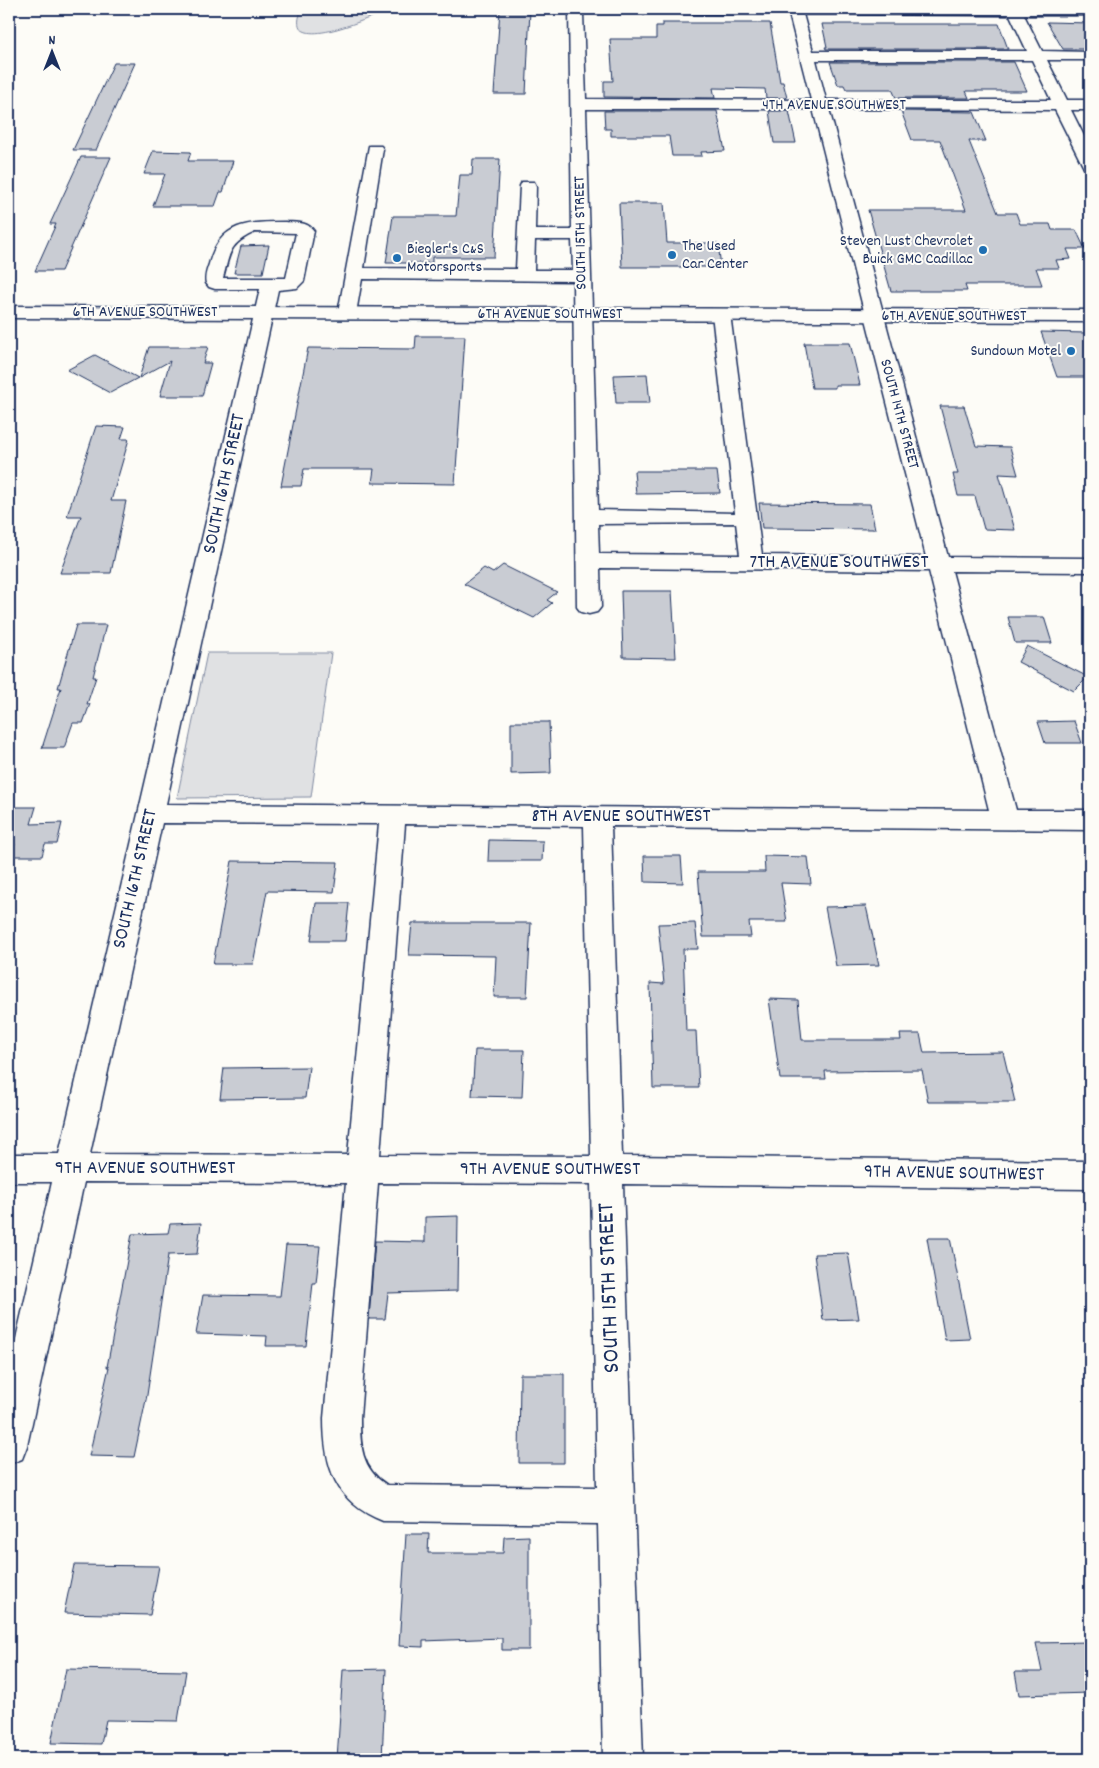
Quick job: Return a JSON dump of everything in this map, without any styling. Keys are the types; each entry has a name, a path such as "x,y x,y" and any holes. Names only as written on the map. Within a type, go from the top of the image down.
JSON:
{"main road":[{"path":"576,9 1090,10"},
{"name":"SOUTH 15TH STREET","path":"576,9 589,607"},
{"name":"SOUTH 14TH STREET","path":"795,9 818,105 1005,819"},
{"path":"1015,10 1090,164"},
{"path":"806,54 1090,56"},
{"name":"4TH AVENUE SOUTHWEST","path":"578,104 1090,105"},
{"path":"347,313 376,149"},
{"path":"525,276 528,186"},
{"path":"253,227 300,228 305,231 295,281 290,284 270,284 215,283 214,280 222,247 239,233 253,227"},
{"path":"526,235 580,235"},
{"path":"354,273 581,276"},
{"name":"SOUTH 16TH STREET","path":"9,1446 270,284"},
{"name":"6TH AVENUE SOUTHWEST","path":"9,312 1090,316"},
{"path":"721,314 752,562"},
{"path":"587,517 686,540 730,518"},
{"name":"7TH AVENUE SOUTHWEST","path":"588,561 686,540 752,562 1090,565"},
{"name":"8TH AVENUE SOUTHWEST","path":"151,813 1090,820"},
{"path":"393,815 341,1445 346,1465 366,1495 382,1503 616,1506"},
{"name":"SOUTH 15TH STREET","path":"597,817 623,1759"},
{"name":"9TH AVENUE SOUTHWEST","path":"9,1168 606,1170 1090,1175"}],"shaded area":[{"path":"302,9 391,9 351,25 317,33 304,31 299,24"},
{"path":"207,653 331,653 311,797 177,798"}],"building":[{"path":"500,10 530,10 526,94 494,94"},
{"path":"1047,22 1090,23 1090,49 1063,49"},
{"path":"662,23 770,23 780,82 783,82 787,98 766,98 765,89 713,88 715,98 604,97 604,81 613,81 610,39 656,39 656,26 662,26"},
{"path":"822,24 999,24 1008,49 826,49"},
{"path":"830,62 1014,62 1027,91 966,91 969,98 896,98 892,89 846,89 844,85 838,85"},
{"path":"114,63 135,63 96,150 73,150"},
{"path":"604,111 717,111 725,151 701,152 702,156 672,156 669,136 611,136 611,129 605,129"},
{"path":"769,111 789,111 796,143 774,143"},
{"path":"901,111 974,112 986,141 969,141 998,213 1016,213 1020,224 1050,224 1052,230 1076,230 1085,249 1067,249 1071,259 1056,260 1059,268 1036,268 1042,285 965,285 967,291 891,291 868,210 966,210 940,140 912,140"},
{"path":"153,151 191,152 188,161 233,161 223,192 220,192 215,206 153,206 165,174 144,174"},
{"path":"81,157 111,157 61,271 35,271 56,224 50,224"},
{"path":"473,159 500,159 494,257 432,257 432,263 386,263 393,216 456,216 460,175 472,175"},
{"path":"619,203 664,203 667,243 718,243 721,267 622,267"},
{"path":"269,245 263,273 234,273 241,246"},
{"name":"Sundown Motel","path":"1041,332 1086,333 1090,342 1090,377 1057,377"},
{"path":"416,336 465,336 455,484 372,483 374,469 304,469 301,486 281,486 308,348 415,349"},
{"path":"804,343 850,343 860,385 835,385 835,388 812,388"},
{"path":"149,347 208,347 203,363 211,363 202,396 160,396 170,361 139,378"},
{"path":"95,355 138,378 110,393 67,370"},
{"path":"647,374 650,403 616,403 614,375"},
{"path":"940,406 964,406 976,446 1010,447 1018,475 999,474 1015,530 984,529 975,496 958,496 953,474 958,474"},
{"path":"96,426 125,427 121,439 129,439 111,501 126,501 111,573 60,573 81,516 67,516"},
{"path":"634,471 717,471 720,493 636,494"},
{"path":"759,503 870,504 875,529 762,528"},
{"path":"503,565 557,592 547,600 552,603 534,618 464,584 484,568 493,573"},
{"path":"621,591 672,591 676,658 623,657"},
{"path":"1008,617 1044,617 1052,643 1015,643"},
{"path":"76,625 106,625 93,677 96,677 87,704 90,704 83,723 73,723 64,748 42,748 61,688 58,688"},
{"path":"1027,646 1088,677 1074,691 1018,662"},
{"path":"1074,721 1082,743 1045,743 1038,722"},
{"path":"511,722 549,722 551,773 511,774"},
{"path":"9,807 36,807 31,824 62,823 57,844 45,844 42,856 12,856 15,844 9,844"},
{"path":"489,840 543,841 542,861 488,861"},
{"path":"644,856 681,856 683,883 645,882"},
{"path":"764,856 808,857 811,884 781,883 787,922 749,922 751,937 703,937 698,872 765,872"},
{"path":"232,861 338,862 334,892 267,891 253,964 213,964"},
{"path":"316,903 349,903 345,941 311,941"},
{"path":"866,906 879,965 836,966 825,907"},
{"path":"412,923 531,923 527,997 494,997 496,956 409,955"},
{"path":"695,923 698,949 683,949 686,1031 696,1031 699,1088 653,1088 650,983 664,984 658,924"},
{"path":"769,999 798,1000 802,1040 901,1040 900,1034 920,1034 924,1053 1003,1052 1015,1102 928,1102 922,1070 825,1071 826,1079 780,1079"},
{"path":"475,1050 524,1050 522,1097 472,1096"},
{"path":"309,1067 305,1098 220,1099 224,1068"},
{"path":"458,1216 457,1291 388,1293 385,1319 369,1319 375,1241 425,1242 425,1217"},
{"path":"201,1223 197,1254 168,1255 147,1395 134,1457 89,1456 109,1367 107,1367 132,1234 168,1233 170,1224"},
{"path":"927,1238 950,1238 970,1339 945,1340"},
{"path":"286,1245 320,1246 316,1283 313,1283 306,1346 266,1346 267,1336 196,1334 203,1295 280,1296"},
{"path":"848,1253 859,1319 823,1320 814,1254"},
{"path":"520,1374 564,1374 564,1463 519,1463"},
{"path":"406,1534 429,1534 428,1553 503,1553 504,1537 529,1536 529,1650 502,1650 502,1638 423,1641 423,1647 399,1646"},
{"path":"74,1565 159,1566 150,1615 64,1613"},
{"path":"1090,1642 1090,1693 1019,1695 1015,1672 1042,1672 1036,1643"},
{"path":"66,1669 186,1671 178,1721 106,1720 101,1744 51,1743"},
{"path":"386,1669 382,1759 337,1759 343,1670"}],"place":[{"name":"Steven Lust Chevrolet Buick GMC Cadillac","path":"983,250"},
{"name":"The Used Car Center","path":"672,255"},
{"name":"Biegler's C&S Motorsports","path":"397,258"},
{"name":"Sundown Motel","path":"1071,351"}]}
